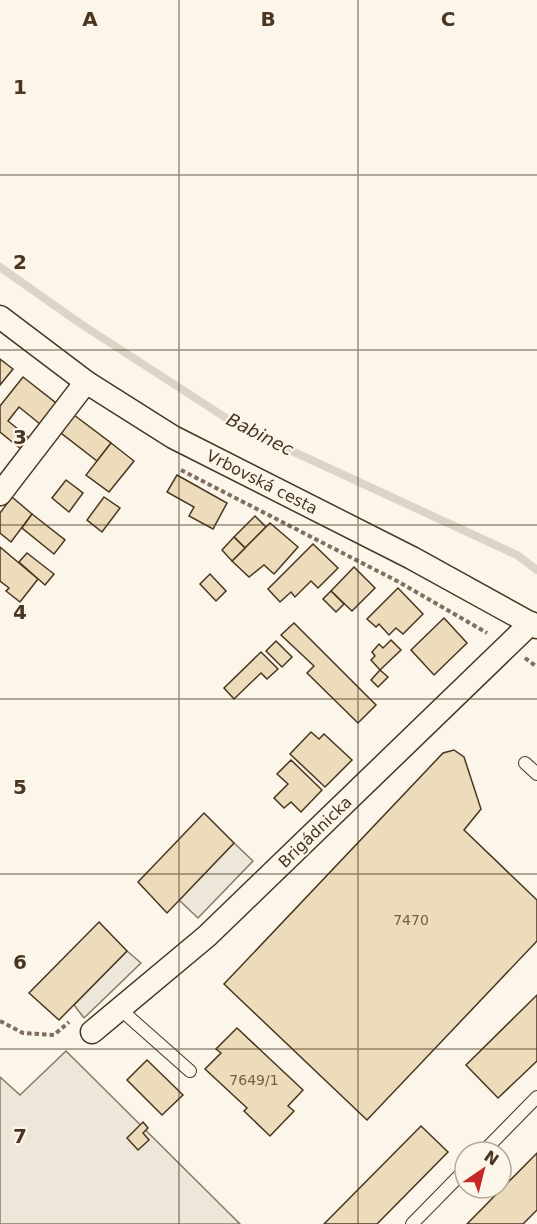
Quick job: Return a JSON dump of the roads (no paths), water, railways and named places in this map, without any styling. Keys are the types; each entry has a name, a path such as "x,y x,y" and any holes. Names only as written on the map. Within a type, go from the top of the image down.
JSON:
{"street":[{"name":"Vrbovská cesta","path":"0,317 86,382 173,437 412,558 534,625"},
{"path":"0,495 86,382"},
{"name":"Brigádnicka","path":"92,1032 207,936 508,645 534,625"}],"lane":[{"path":"525,763 537,774"},
{"path":"120,1009 190,1071"},
{"path":"495,1140 537,1097"},
{"path":"412,1224 453,1182"}],"waterway":[{"name":"Babinec","path":"0,267 81,324 240,427 517,555 537,570"}]}
